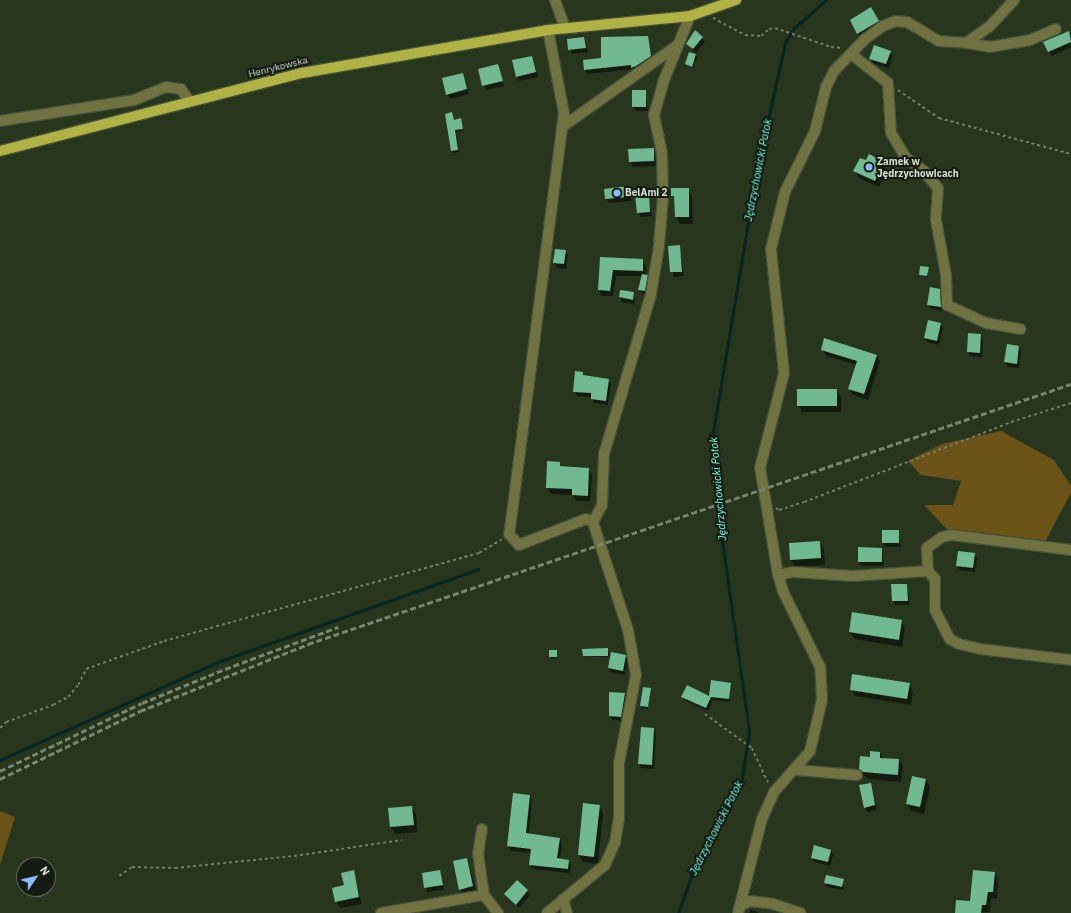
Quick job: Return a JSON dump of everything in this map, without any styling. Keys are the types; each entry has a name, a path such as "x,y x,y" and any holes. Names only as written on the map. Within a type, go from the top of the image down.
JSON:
{"main road":[{"name":"Henrykowska","path":"0,151 302,73 548,30 690,16 704,13 736,0"}],"street":[{"path":"555,0 565,28"},
{"path":"966,43 989,27 1014,0"},
{"path":"547,913 605,865 615,843 619,817 619,763 636,675 628,630 593,522 602,505 604,454 651,294 663,196 662,153 654,115 678,45 690,16"},
{"path":"740,909 762,819 774,792 796,770 810,751 822,700 820,668 783,591 778,575 764,500 760,468 784,373 771,249 785,192 815,131 826,87 834,70 848,51 883,26 896,21 907,22 939,41 990,47 1030,40 1056,29"},
{"path":"548,30 564,114 509,534 519,545 586,519 593,522"},
{"path":"562,127 678,45"},
{"path":"848,51 888,83 892,133 906,158 924,171 938,188 936,220 946,275 947,305 986,323 1020,329"},
{"path":"0,121 134,100 166,87 180,89 189,102"},
{"path":"1071,550 952,535 942,537 926,548 928,571 935,579 935,610 950,639 959,644 980,648 1071,660"},
{"path":"778,575 794,572 853,576 928,571"},
{"path":"796,770 857,775"},
{"path":"482,828 478,853 484,895 498,913"},
{"path":"381,913 484,895"},
{"path":"563,899 567,913"},
{"path":"740,909 750,902 773,904 801,913"}],"path":[{"path":"704,13 745,35 761,36 769,29 775,28 848,51"},
{"path":"888,83 939,118 1071,154"},
{"path":"764,500 779,510 1003,425 1071,403"},
{"path":"0,728 6,722 53,705 68,697 78,685 86,669 164,641 480,553 509,534"},
{"path":"705,714 749,746 774,792"},
{"path":"119,876 132,867 183,868 294,856 402,840"}],"shaded area":[{"path":"1001,431 1054,460 1071,486 1071,493 1045,542 952,535 924,505 953,505 961,481 921,475 908,461 942,444"},
{"path":"0,811 15,817 0,865"}],"building":[{"path":"871,7 879,21 857,34 850,20"},
{"path":"695,30 703,37 693,49 686,44"},
{"path":"1069,31 1071,42 1048,52 1043,42"},
{"path":"648,36 651,56 636,66 631,68 631,65 584,70 583,60 601,58 601,37"},
{"path":"584,37 586,48 568,50 567,39"},
{"path":"874,45 891,51 886,64 869,59"},
{"path":"689,52 696,54 692,67 685,64"},
{"path":"532,56 536,72 516,77 512,60"},
{"path":"498,64 503,81 482,86 478,69"},
{"path":"463,73 467,89 446,95 442,78"},
{"path":"632,90 646,90 646,107 632,107"},
{"path":"452,112 454,120 461,118 463,129 455,130 458,150 451,151 445,114"},
{"path":"654,148 654,161 629,162 628,149"},
{"name":"Zamek w Jędrzychowicach","path":"869,154 884,162 875,181 853,171 860,158 866,160"},
{"name":"BelAmi 2","path":"629,186 630,197 605,199 604,189"},
{"path":"671,188 689,188 689,217 675,217 674,196 671,196"},
{"path":"649,194 650,212 637,213 635,195"},
{"path":"680,245 682,272 670,272 668,246"},
{"path":"555,249 566,250 564,264 553,263"},
{"path":"600,257 643,259 643,271 613,270 610,291 598,290"},
{"path":"920,266 929,267 927,276 919,275"},
{"path":"642,274 648,275 645,291 638,290"},
{"path":"930,287 940,289 941,307 927,305"},
{"path":"620,290 634,292 633,300 619,297"},
{"path":"928,320 941,323 937,341 924,338"},
{"path":"968,333 981,334 980,353 967,352"},
{"path":"824,338 877,355 864,394 848,389 857,361 821,350"},
{"path":"1007,344 1019,346 1017,364 1004,362"},
{"path":"575,371 583,372 583,375 609,379 606,401 591,399 591,393 573,392"},
{"path":"797,389 837,389 837,406 797,406"},
{"path":"547,461 560,462 560,466 589,468 588,496 572,495 572,489 546,488"},
{"path":"882,530 899,530 899,543 882,543"},
{"path":"820,541 821,558 790,560 789,543"},
{"path":"858,547 882,548 882,562 858,562"},
{"path":"958,551 975,553 973,568 956,566"},
{"path":"891,584 907,584 908,601 892,601"},
{"path":"852,612 902,620 899,640 849,632"},
{"path":"608,648 608,656 583,656 582,649"},
{"path":"549,650 557,650 557,657 549,657"},
{"path":"611,652 626,655 623,671 608,668"},
{"path":"852,674 910,683 907,699 850,690"},
{"path":"711,680 731,683 729,699 711,697 706,708 681,697 687,685 709,696"},
{"path":"643,687 651,688 648,707 640,706"},
{"path":"609,692 625,693 621,717 609,716"},
{"path":"641,727 654,728 652,765 638,764"},
{"path":"870,751 880,752 880,758 899,759 898,775 863,772 859,769 860,756 870,757"},
{"path":"912,776 926,779 920,807 906,804"},
{"path":"871,783 875,805 864,808 859,785"},
{"path":"513,793 530,795 526,833 560,838 557,858 569,860 568,869 529,865 531,849 507,846"},
{"path":"583,803 600,805 594,857 578,855"},
{"path":"412,806 414,825 390,827 388,808"},
{"path":"814,845 831,850 828,862 811,858"},
{"path":"467,858 473,886 459,890 453,861"},
{"path":"354,870 359,897 335,902 332,888 344,885 341,873"},
{"path":"440,870 443,885 424,888 422,873"},
{"path":"973,870 995,872 993,892 988,892 986,905 982,905 981,913 955,913 956,900 970,901"},
{"path":"826,875 844,879 842,887 824,883"},
{"path":"517,880 528,890 516,905 504,894"}],"waterway":[{"name":"Jędrzychowicki Potok","path":"678,913 692,874 741,784 749,731 721,534 712,438 758,163 785,43 794,28 826,0"},
{"path":"0,760 220,661 478,569"}],"railway":[{"path":"0,779 140,711 308,644 1071,384"},
{"path":"0,771 142,703 225,669 338,627"}],"place":[{"name":"Zamek w Jędrzychowicach","path":"869,167"},
{"name":"BelAmi 2","path":"617,193"}]}
